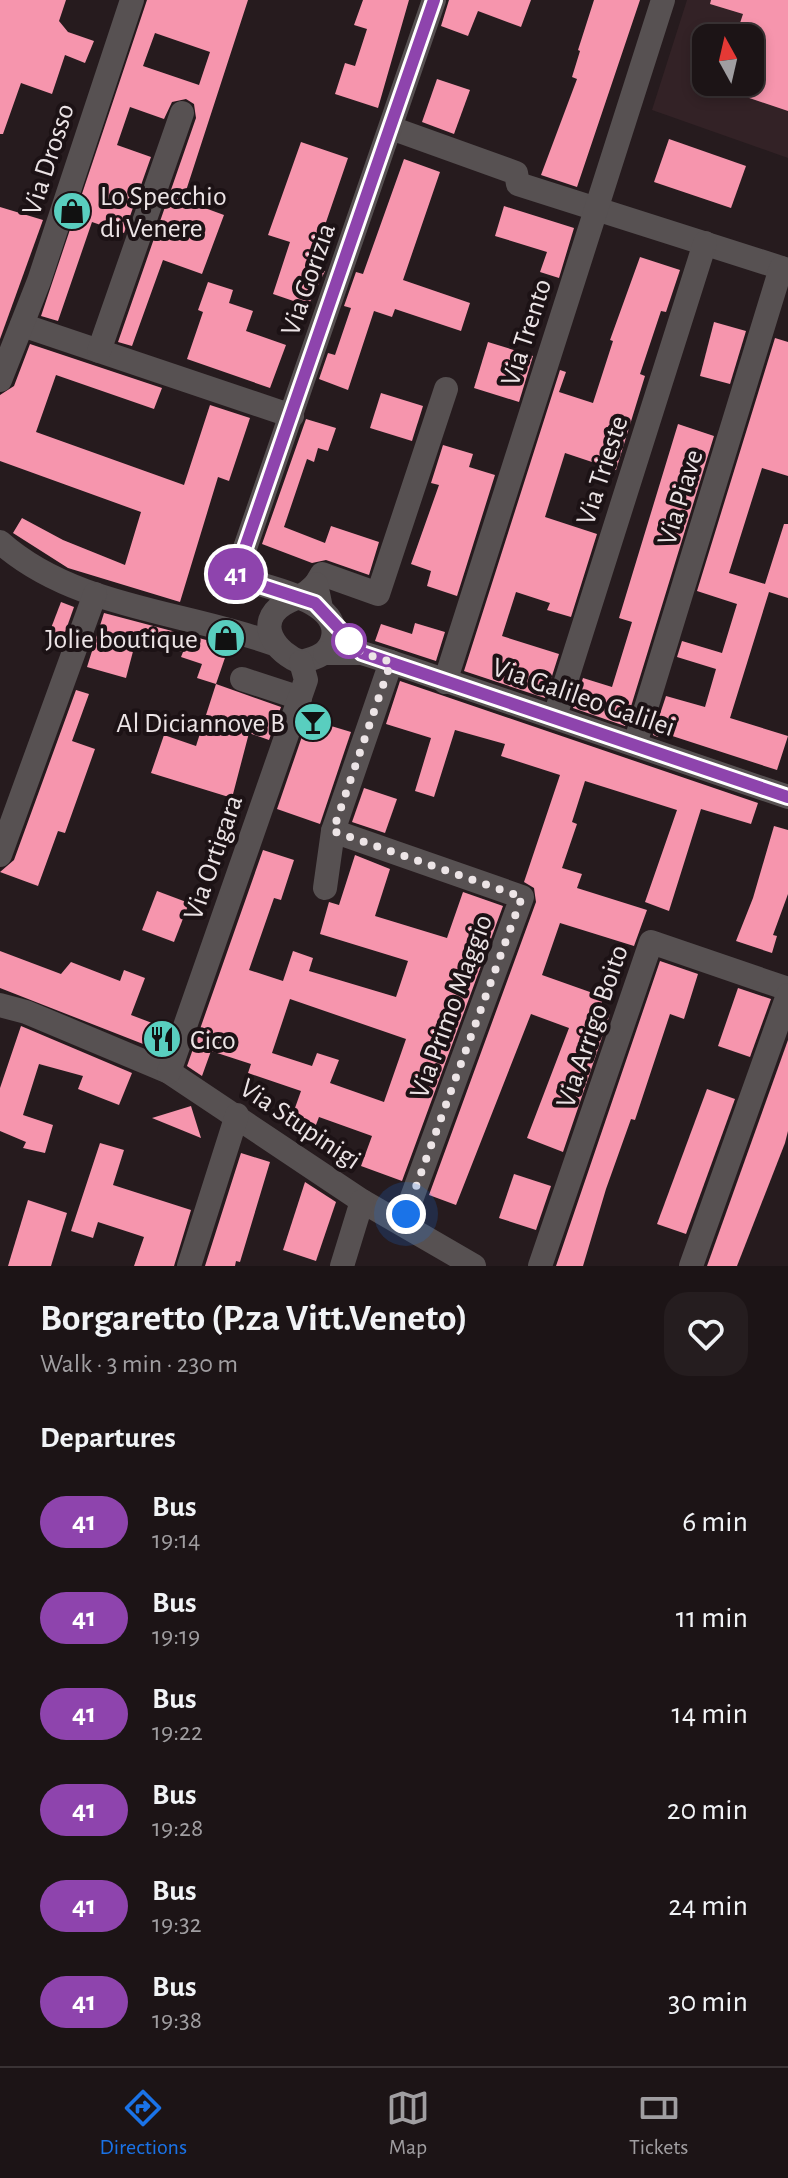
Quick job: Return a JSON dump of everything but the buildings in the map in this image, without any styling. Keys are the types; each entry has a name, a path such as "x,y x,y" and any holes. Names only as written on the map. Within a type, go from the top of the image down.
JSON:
{"street":[{"name":"Via Drosso","path":"0,380 22,325 132,0"},
{"name":"Via Gorizia","path":"235,577 434,0"},
{"name":"Via Trento","path":"445,682 663,0"},
{"path":"99,351 182,113"},
{"path":"391,128 516,173 518,184 784,269"},
{"name":"Via Trieste","path":"555,716 705,243"},
{"name":"Via Piave","path":"635,744 784,269"},
{"path":"22,325 292,416"},
{"path":"318,605 284,604 276,612 271,628 274,644 284,656 301,662 325,653 318,605 322,574 378,594 446,389"},
{"path":"0,542 19,559 95,594 237,630 274,644"},
{"name":"Via Galileo Galilei","path":"235,577 318,605 362,653"},
{"path":"0,855 95,594"},
{"name":"Via Galileo Galilei","path":"325,653 362,653 391,662 788,797"},
{"name":"Via Ortigara","path":"169,1072 306,680 301,662"},
{"path":"325,888 333,831 391,662"},
{"path":"242,679 300,698"},
{"name":"Via Primo Maggio","path":"333,831 522,897 403,1222"},
{"name":"Via Arrigo Boito","path":"540,1266 651,942 788,992"},
{"path":"691,1266 788,992"},
{"name":"Via Stupinigi","path":"0,1005 26,1012 169,1072 362,1201 403,1222 474,1266"},
{"path":"189,1266 237,1115"},
{"path":"342,1266 362,1201"}],"shaded area":[{"path":"687,0 788,0 788,158 652,110"}],"bus line":[{"name":"41","path":"434,0 235,577 315,603 328,614 335,628 362,653 788,797"}],"place":[{"name":"Lo Specchio di Venere","path":"72,211"},
{"name":"Jolie boutique","path":"226,638"},
{"name":"Al Diciannove B","path":"313,722"},
{"name":"Cico","path":"162,1039"}],"route":[{"path":"349,641 362,653 391,662 333,831 522,897 406,1214"}]}
